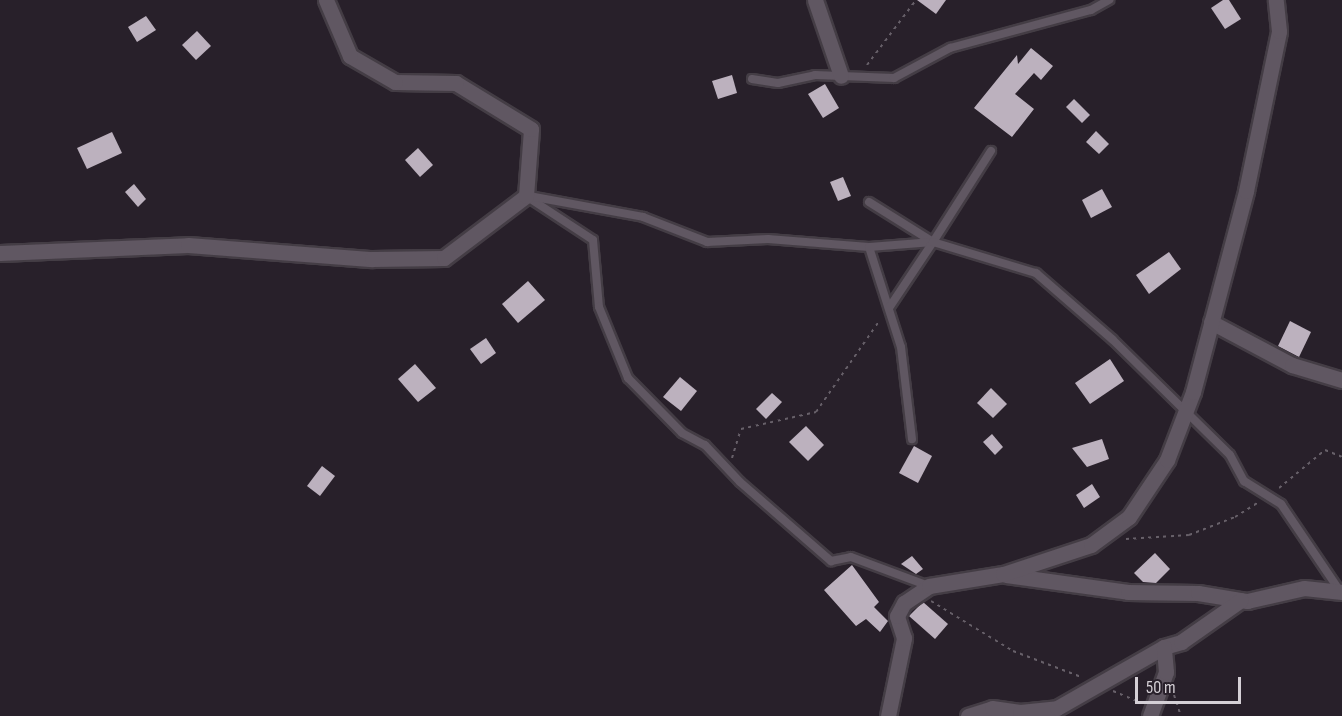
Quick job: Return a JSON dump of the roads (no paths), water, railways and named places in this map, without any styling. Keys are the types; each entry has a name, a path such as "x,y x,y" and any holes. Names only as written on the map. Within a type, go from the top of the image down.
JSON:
{"street":[{"path":"0,253 188,245 372,259 444,258 526,195 531,129 456,83 395,82 350,56 327,0"},
{"path":"815,0 841,76"},
{"path":"888,716 904,638 897,616 904,603 924,590 1003,574 1091,545 1129,517 1167,460 1186,411 1252,160 1279,31 1276,0"},
{"path":"1211,322 1292,365 1342,380"},
{"path":"1003,574 1128,592 1198,593 1241,600 1304,588 1341,591"},
{"path":"968,716 992,708 1020,712 1057,708 1100,686 1164,647 1181,642 1241,600"},
{"path":"1151,712 1166,672 1164,647"}],"lane":[{"path":"752,80 778,83 815,75 894,78 950,48 1091,10 1109,0"},
{"path":"889,308 991,151"},
{"path":"526,195 643,217 707,242 768,239 869,247 933,243"},
{"path":"526,195 593,240 599,307 628,378 682,433 705,445 728,470 831,561 852,557 924,590"},
{"path":"869,202 933,243 1036,273 1112,339 1186,411 1230,455 1244,481 1281,504 1341,591"},
{"path":"869,247 901,348 912,439"}]}
